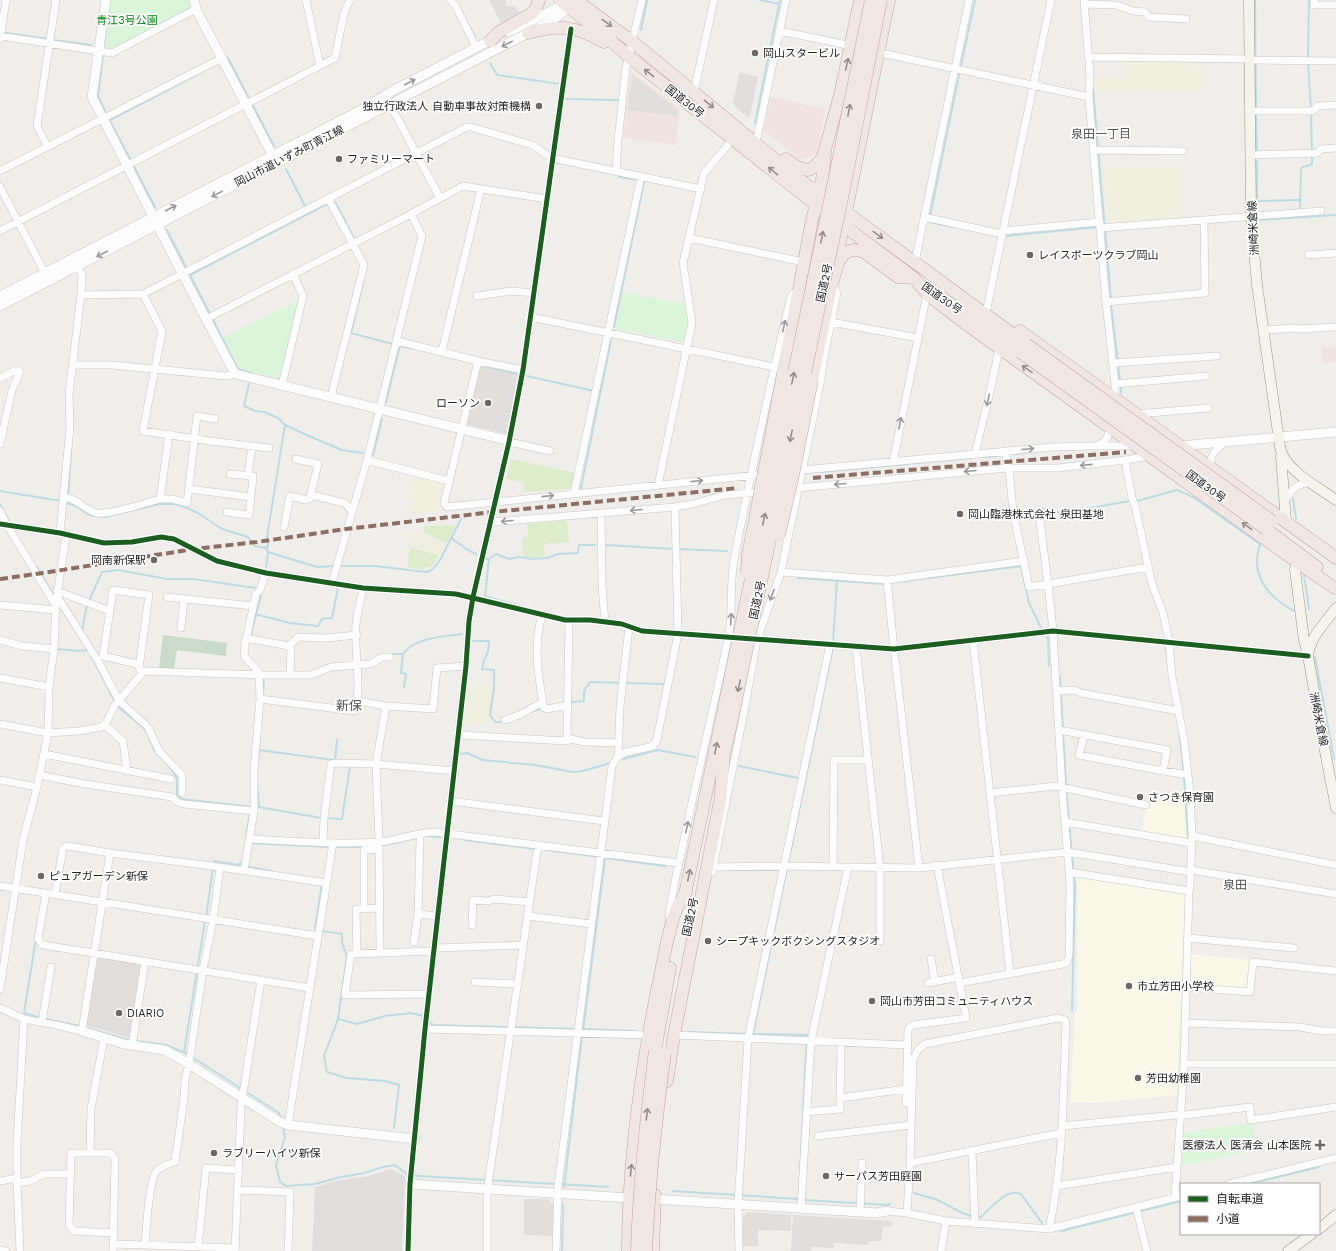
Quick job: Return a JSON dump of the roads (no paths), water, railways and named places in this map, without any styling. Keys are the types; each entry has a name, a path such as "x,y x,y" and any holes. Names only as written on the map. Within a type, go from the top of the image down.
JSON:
{"highway":[{"path":"490,41 499,32 531,14 535,10 539,0"},
{"path":"756,143 765,145 797,167 808,170 819,163 823,157 841,91 860,0"},
{"name":"国道2号","path":"748,620 871,0"},
{"name":"国道2号","path":"646,1251 664,1001 686,892 726,723 845,184 881,0"},
{"path":"748,620 769,577 792,480 889,0"},
{"name":"国道30号","path":"568,2 633,42 756,143 844,226 914,278 1023,348"},
{"name":"国道30号","path":"568,2 626,55 732,139 817,200 846,212 915,262 1023,348 1269,525 1336,580"},
{"path":"528,34 552,27 581,31 593,36 626,55"},
{"path":"748,620 748,555 779,370 800,287 822,180 827,143"},
{"path":"832,284 842,256 846,252 852,250 864,252 898,276 914,278 927,294 999,349 1296,562 1336,588"},
{"path":"915,262 949,282 986,308 1336,558"},
{"name":"国道30号","path":"1269,525 1336,567"},
{"name":"国道2号","path":"637,1251 641,1171 646,1118 680,966 724,756 726,723"},
{"path":"653,1251 661,1117 674,1035 720,801 724,756"},
{"path":"628,1251 629,1198 636,1118 648,1035 675,912 686,892"}],"main road":[{"name":"洲崎米倉線","path":"1248,0 1252,60 1250,111 1251,216 1257,285 1281,454 1286,522"},
{"path":"1281,454 1288,464 1336,500"},
{"name":"洲崎米倉線","path":"1296,562 1295,570 1304,640 1308,655 1322,742 1336,808"},
{"path":"1308,655 1313,639 1336,608"},
{"path":"1320,1228 1336,1215"},
{"path":"1288,1251 1311,1235"}],"street":[{"path":"6,0 0,37 50,41 112,52 195,4 223,60 249,103 274,159"},
{"path":"48,147 37,126 56,0"},
{"path":"106,0 92,98 106,117 130,164 155,221 186,273 236,374"},
{"path":"306,0 320,66"},
{"path":"0,231 335,58 344,13 350,0"},
{"path":"450,0 455,5 476,47"},
{"path":"616,171 626,55 633,42 642,0"},
{"path":"694,92 714,0"},
{"path":"756,143 786,0"},
{"path":"915,262 928,218 969,0"},
{"path":"986,308 1051,0"},
{"path":"1314,0 1314,5 1336,5"},
{"name":"岡山市道いずみ町青江線","path":"0,306 47,277 274,159 360,111 385,95 476,47 568,2"},
{"name":"岡山市道いずみ町青江線","path":"274,159 390,104 528,34 568,2"},
{"path":"1115,399 1118,384 1101,226 1096,150 1089,97 1090,57 1086,3 1116,5 1133,11 1145,12 1149,17 1186,19"},
{"path":"408,1251 411,1178 425,1029 459,735 469,621 473,597 510,442 523,370 571,29"},
{"path":"780,31 1089,97"},
{"path":"1090,57 1336,61"},
{"path":"0,172 106,117 223,60"},
{"path":"385,95 440,198"},
{"path":"1250,111 1311,111 1318,106 1336,105"},
{"path":"81,295 143,294 467,127 472,127 532,144 552,158 616,171 641,180 701,189"},
{"path":"658,485 692,323 683,263 704,173 732,139"},
{"path":"1250,155 1317,153 1322,149 1336,148"},
{"path":"1096,150 1183,152"},
{"path":"574,493 641,180"},
{"path":"209,317 463,186 547,199"},
{"path":"0,187 47,277"},
{"path":"442,351 481,189"},
{"path":"328,198 354,243 364,265 331,397"},
{"path":"928,218 1002,232 1204,222 1251,216 1321,211"},
{"path":"332,583 367,460 422,236 411,214"},
{"name":"岡山市道いずみ町青江線","path":"0,296 78,266 155,221"},
{"path":"1109,302 1205,293 1204,222"},
{"path":"689,238 804,262"},
{"path":"1308,255 1336,253"},
{"path":"0,989 3,945 16,888 23,840 37,787 48,733 49,687 54,649 56,601 66,499 70,427 69,394 81,295 82,275 78,266"},
{"path":"282,385 303,296 293,274"},
{"path":"693,939 704,912 757,640 781,572 803,469 837,293 832,284"},
{"path":"476,296 511,291 534,293"},
{"path":"143,294 162,331 142,430 195,439 269,448"},
{"path":"893,462 927,294"},
{"path":"531,317 608,332 779,370 751,475 734,563 729,637 711,712 679,864 670,910 666,948"},
{"path":"831,322 918,338"},
{"path":"1264,330 1296,328 1299,330 1336,327"},
{"path":"396,343 442,351 478,363 523,370"},
{"path":"975,454 999,349"},
{"path":"1116,363 1217,356"},
{"path":"478,363 444,503 447,507 803,469 1006,451 1089,446 1179,446 1336,432"},
{"path":"72,365 112,365 228,376 236,374 550,451"},
{"path":"0,378 16,370 20,372 12,390 0,444"},
{"path":"1118,384 1206,376"},
{"path":"1136,414 1208,408"},
{"path":"66,499 98,513 114,511 160,499 172,499 187,503 197,416 215,419"},
{"path":"1089,446 1104,442 1108,436 1109,427"},
{"path":"160,499 168,434"},
{"path":"1212,468 1210,463 1211,456 1214,451 1226,442"},
{"path":"248,476 252,446"},
{"path":"492,522 675,507 693,504 725,495 798,488 1008,468 1058,468 1149,456 1179,446"},
{"path":"1006,451 1013,512 1021,561 1029,587 1146,567"},
{"path":"805,457 815,468"},
{"path":"284,527 290,496 306,500 310,498 318,464 296,459"},
{"path":"367,460 449,481"},
{"path":"411,1178 558,1187 629,1198 739,1198 860,1206 877,1212 887,1211 907,1213 946,1221 975,1219 1049,1229 1137,1210 1178,1197 1177,1167 1184,1064 1190,841 1185,774 1169,642 1163,613 1146,567 1125,460"},
{"path":"227,512 249,516 253,476 230,474"},
{"path":"1284,501 1294,487 1311,482"},
{"path":"189,489 251,497"},
{"path":"311,495 345,503 352,511"},
{"path":"618,756 626,752 650,747 654,745 656,739 678,634 675,507"},
{"path":"0,511 7,525 56,601 98,661 117,703 148,727 159,751 182,776 182,793"},
{"path":"601,513 602,586 605,622"},
{"path":"931,959 932,983 1010,973 1067,962 1069,956 1072,873 1065,788 1060,690 1039,514"},
{"path":"7,525 104,542 132,542 160,537 174,539 217,561 266,573 363,588 456,594 542,615 569,620 622,624 642,631 894,649 1053,631 1308,655"},
{"path":"781,572 888,582 1021,561"},
{"path":"245,868 249,842 254,770 262,699 262,675 244,656 249,638 256,594 261,588 266,573"},
{"path":"888,582 894,649 919,868"},
{"path":"262,699 355,710 358,700 356,624 363,588"},
{"path":"0,724 48,733 79,731 101,727 104,725 117,703 141,670 149,596 113,590 104,656 137,664 141,670 144,671 262,675 290,672 313,674 331,667 358,663 371,664 382,657 390,657"},
{"path":"167,597 253,606"},
{"path":"181,628 184,599"},
{"path":"0,606 56,601 88,602 110,611"},
{"path":"542,615 539,625 536,655 543,705 547,709 568,703"},
{"path":"459,735 567,741 569,620"},
{"path":"556,1251 558,1187 580,1031 591,924 604,821 612,766 618,756 623,683 629,627"},
{"path":"289,646 298,637 326,638 357,635"},
{"path":"249,638 289,646"},
{"path":"0,640 22,646 54,649"},
{"path":"973,640 1010,973"},
{"path":"739,1251 739,1198 748,1035 832,644"},
{"path":"289,646 291,650 290,672"},
{"path":"832,940 880,941 880,868 856,647"},
{"path":"358,700 386,706 433,710 437,668 466,666"},
{"path":"0,678 49,687"},
{"path":"1060,690 1074,690 1081,693 1177,710"},
{"path":"505,720 543,705"},
{"path":"380,953 379,846 376,762 386,706"},
{"path":"104,725 123,741 127,771"},
{"path":"1062,731 1167,750 1163,771"},
{"path":"1084,735 1079,755 1185,774"},
{"path":"567,738 584,742 619,743"},
{"path":"44,754 171,779"},
{"path":"833,867 834,760 868,760"},
{"path":"323,842 324,818 331,764 336,762 376,762 455,771"},
{"path":"39,775 85,784 172,797 177,802 184,804 251,810"},
{"path":"0,780 37,787"},
{"path":"990,793 1056,786 1146,805"},
{"path":"451,801 604,821"},
{"path":"1068,823 1336,865"},
{"path":"364,909 364,850 422,832 448,833 538,848 679,864"},
{"path":"414,942 418,914 420,840"},
{"path":"249,842 323,842 333,845 379,846"},
{"path":"284,1124 310,988 318,936 323,883 333,845"},
{"path":"54,894 63,848 68,846 216,867 245,868 323,883"},
{"path":"487,1251 488,1183 538,848"},
{"path":"713,867 919,868 1070,852 1336,894"},
{"path":"82,1028 110,853"},
{"path":"912,1105 906,1103 908,1029 910,1026 966,1018 937,865"},
{"path":"145,1245 148,1206 155,1173 163,1166 175,1162 184,1098 184,1080 190,1059 199,970 216,867"},
{"path":"801,1202 808,1041 848,867"},
{"path":"1072,873 1189,891"},
{"path":"0,886 45,895 54,894 103,904 318,936"},
{"path":"45,895 38,939 43,945 310,988"},
{"path":"472,925 473,900 488,901 494,899 530,902"},
{"path":"357,954 356,909 379,908"},
{"path":"418,914 438,916"},
{"path":"528,916 591,924"},
{"path":"1188,938 1294,948"},
{"path":"429,994 346,995 351,954 523,945"},
{"path":"132,1042 145,961"},
{"path":"1186,987 1250,992 1253,962 1336,971"},
{"path":"42,1020 51,967"},
{"path":"113,1233 74,1231 69,1225 71,1153 111,1153 115,1159 113,1248 145,1245 171,1249 198,1247 235,1249 243,1093 261,980"},
{"path":"475,982 517,984"},
{"path":"0,1008 24,1019 42,1020 82,1028 104,1038 132,1042 165,1050 190,1059 243,1093 284,1124 415,1139"},
{"path":"907,1213 913,1059 918,1050 924,1044 1058,1018 1065,1020 1066,1024 1057,1186 1055,1204 1049,1229"},
{"path":"20,1251 17,1142 24,1019"},
{"path":"1185,1023 1300,1027 1322,1031 1336,1031"},
{"path":"425,1029 510,1028 648,1035"},
{"path":"674,1035 748,1035 808,1041 907,1045"},
{"path":"90,1153 91,1108 104,1038"},
{"path":"806,1112 840,1109 841,1042"},
{"path":"1184,1064 1336,1064"},
{"path":"840,1098 906,1089"},
{"path":"910,1163 1061,1129 1250,1107 1251,1120 1336,1107"},
{"path":"818,1136 911,1125"},
{"path":"972,1150 975,1219"},
{"path":"1233,1183 1336,1158"},
{"path":"860,1206 862,1163"},
{"path":"1057,1186 1177,1167"},
{"path":"198,1247 206,1168 239,1170"},
{"path":"0,1182 17,1180 30,1182 44,1174 70,1174"},
{"path":"238,1190 290,1192 288,1251"},
{"path":"1137,1210 1147,1251"},
{"path":"941,1251 946,1221"},
{"path":"0,1250 6,1251"}],"waterway":[{"path":"641,30 647,0"},
{"path":"760,0 779,4"},
{"path":"755,123 780,0"},
{"path":"961,65 975,0"},
{"path":"1255,0 1256,108"},
{"path":"1308,59 1309,0"},
{"path":"470,28 475,37"},
{"path":"6,33 48,39"},
{"path":"53,40 91,45"},
{"path":"103,55 98,96 107,115"},
{"path":"226,59 228,58 274,146"},
{"path":"490,63 497,75 560,84 558,99"},
{"path":"1308,63 1311,109"},
{"path":"110,120 198,74"},
{"path":"930,216 959,75"},
{"path":"1093,89 1111,300"},
{"path":"563,99 619,100"},
{"path":"1311,113 1312,151"},
{"path":"1256,115 1257,151"},
{"path":"109,119 155,207"},
{"path":"1300,208 1301,169 1302,167 1312,164 1312,155"},
{"path":"1257,161 1257,201 1299,200"},
{"path":"286,169 306,208"},
{"path":"619,175 619,177 638,180"},
{"path":"614,327 644,182 642,181"},
{"path":"335,202 355,240"},
{"path":"190,275 327,204"},
{"path":"1257,220 1336,215"},
{"path":"929,221 953,227"},
{"path":"1006,236 1098,227"},
{"path":"167,230 210,314"},
{"path":"363,283 351,333 393,344"},
{"path":"1111,304 1120,381"},
{"path":"212,318 238,369 252,373"},
{"path":"581,488 611,340"},
{"path":"398,345 413,349"},
{"path":"386,402 400,345"},
{"path":"485,366 517,374"},
{"path":"527,376 594,391"},
{"path":"249,384 244,406 278,418 285,425 342,450 363,453"},
{"path":"1121,386 1121,393"},
{"path":"372,455 382,419"},
{"path":"266,567 268,552 266,548 268,546 267,537 285,425"},
{"path":"68,496 71,452"},
{"path":"1014,454 1024,453"},
{"path":"983,457 1000,456"},
{"path":"821,472 971,458"},
{"path":"1136,499 1137,501 1177,490 1193,497 1260,544 1257,561 1261,579 1276,598 1296,612"},
{"path":"0,491 61,501 76,506 89,515 104,517 160,504 175,504 198,513 222,529 248,537 255,546 266,548"},
{"path":"1293,499 1296,519"},
{"path":"1016,513 1042,509 1062,513 1131,502"},
{"path":"0,504 3,510"},
{"path":"5,514 11,524"},
{"path":"1011,514 1009,514 1012,522"},
{"path":"339,566 375,566 426,572 432,570 440,560 461,519"},
{"path":"451,538 476,554"},
{"path":"489,559 496,554 509,559 519,557 532,559 547,558 558,554 578,553 579,545 595,545"},
{"path":"607,545 674,549"},
{"path":"678,549 727,551"},
{"path":"268,552 317,567 335,566"},
{"path":"486,558 489,559 485,596 521,606"},
{"path":"889,583 1021,566 1020,563"},
{"path":"1021,566 1029,603 1042,630"},
{"path":"37,567 54,596"},
{"path":"82,631 87,605 102,572 118,570 167,579 193,579 256,588"},
{"path":"1304,574 1309,609"},
{"path":"798,578 885,584"},
{"path":"833,643 837,580"},
{"path":"255,614 290,623 318,626 322,619 332,618 338,588"},
{"path":"250,637 261,596"},
{"path":"389,654 403,654 408,648 422,641 462,634"},
{"path":"1046,635 1048,639 1049,666"},
{"path":"473,641 489,641 488,652 482,669 494,670 494,687 490,715 495,722 503,722"},
{"path":"788,864 833,647"},
{"path":"1166,647 1167,654"},
{"path":"58,649 79,651 87,650"},
{"path":"403,654 401,673 406,674 404,687"},
{"path":"1315,657 1334,759"},
{"path":"94,661 115,702"},
{"path":"263,696 264,676"},
{"path":"1060,677 1066,786"},
{"path":"534,711 559,704 584,701 584,691 590,682 665,684"},
{"path":"117,705 146,731 156,753 164,760"},
{"path":"1179,731 1184,772"},
{"path":"258,762 260,734"},
{"path":"335,761 337,740"},
{"path":"259,750 333,760"},
{"path":"623,759 658,750 695,757"},
{"path":"461,754 467,753 483,760 535,765 573,772 583,771 610,763"},
{"path":"448,768 451,767 453,756"},
{"path":"168,765 177,778 177,794 181,799 252,807"},
{"path":"326,818 342,819 350,766"},
{"path":"739,766 798,778"},
{"path":"1184,777 1188,840"},
{"path":"257,782 259,807"},
{"path":"1066,790 1075,887 1072,1011"},
{"path":"259,807 321,818"},
{"path":"246,839 250,812"},
{"path":"425,836 441,837"},
{"path":"380,846 417,838"},
{"path":"465,840 535,849"},
{"path":"250,843 330,847"},
{"path":"334,847 366,847"},
{"path":"540,849 599,857"},
{"path":"605,858 665,866"},
{"path":"583,1031 605,858"},
{"path":"214,864 214,861 238,865 242,863"},
{"path":"240,865 275,872"},
{"path":"206,917 213,868"},
{"path":"753,1034 787,868"},
{"path":"732,870 782,870"},
{"path":"316,930 322,883"},
{"path":"184,1052 205,921"},
{"path":"323,931 342,934 342,943 347,956 338,1019 357,1024 385,1016 411,1013 424,1016"},
{"path":"36,938 24,1013 41,1018"},
{"path":"45,1019 80,1026"},
{"path":"338,1019 324,1056 327,1072 347,1078 385,1081 399,1085 394,1128"},
{"path":"430,1022 433,1025 576,1029"},
{"path":"84,1027 128,1040 166,1045 188,1054"},
{"path":"582,1029 635,1031"},
{"path":"690,1032 747,1034"},
{"path":"753,1034 807,1035 800,1173"},
{"path":"564,1187 582,1035"},
{"path":"192,1057 242,1089"},
{"path":"245,1091 279,1113 281,1118"},
{"path":"283,1126 285,1137 276,1165 280,1182 286,1186 315,1184 395,1165 407,1174 419,1176 556,1184"},
{"path":"1253,1183 1319,1167"},
{"path":"560,1184 608,1187"},
{"path":"673,1191 799,1199"},
{"path":"914,1193 935,1199 958,1211 975,1217 981,1217 994,1204 1005,1196 1016,1193 1021,1194 1042,1223"},
{"path":"804,1200 890,1204"},
{"path":"1061,1231 1180,1201"},
{"path":"562,1251 563,1204"}],"place":[{"name":"岡山スタービル","path":"755,53"},
{"name":"独立行政法人 自動車事故対策機構","path":"539,106"},
{"name":"ファミリーマート","path":"339,159"},
{"name":"レイスポーツクラブ岡山","path":"1030,255"},
{"name":"ローソン","path":"488,403"},
{"name":"岡山臨港株式会社 泉田基地","path":"960,514"},
{"name":"岡南新保駅","path":"154,560"},
{"name":"さつき保育園","path":"1140,797"},
{"name":"ピュアガーデン新保","path":"41,876"},
{"name":"シープキックボクシングスタジオ","path":"708,941"},
{"name":"市立芳田小学校","path":"1129,986"},
{"name":"岡山市芳田コミュニティハウス","path":"872,1001"},
{"name":"DIARIO","path":"119,1013"},
{"name":"芳田幼稚園","path":"1138,1078"},
{"name":"医療法人 医清会 山本医院","path":"1320,1145"},
{"name":"ラブリーハイツ新保","path":"214,1153"},
{"name":"サーパス芳田庭園","path":"826,1176"}],"district":[{"name":"泉田一丁目","path":"1101,134"},
{"name":"新保","path":"349,705"},
{"name":"泉田","path":"1235,885"}],"park label":[{"name":"青江3号公園","path":"127,20"}]}
